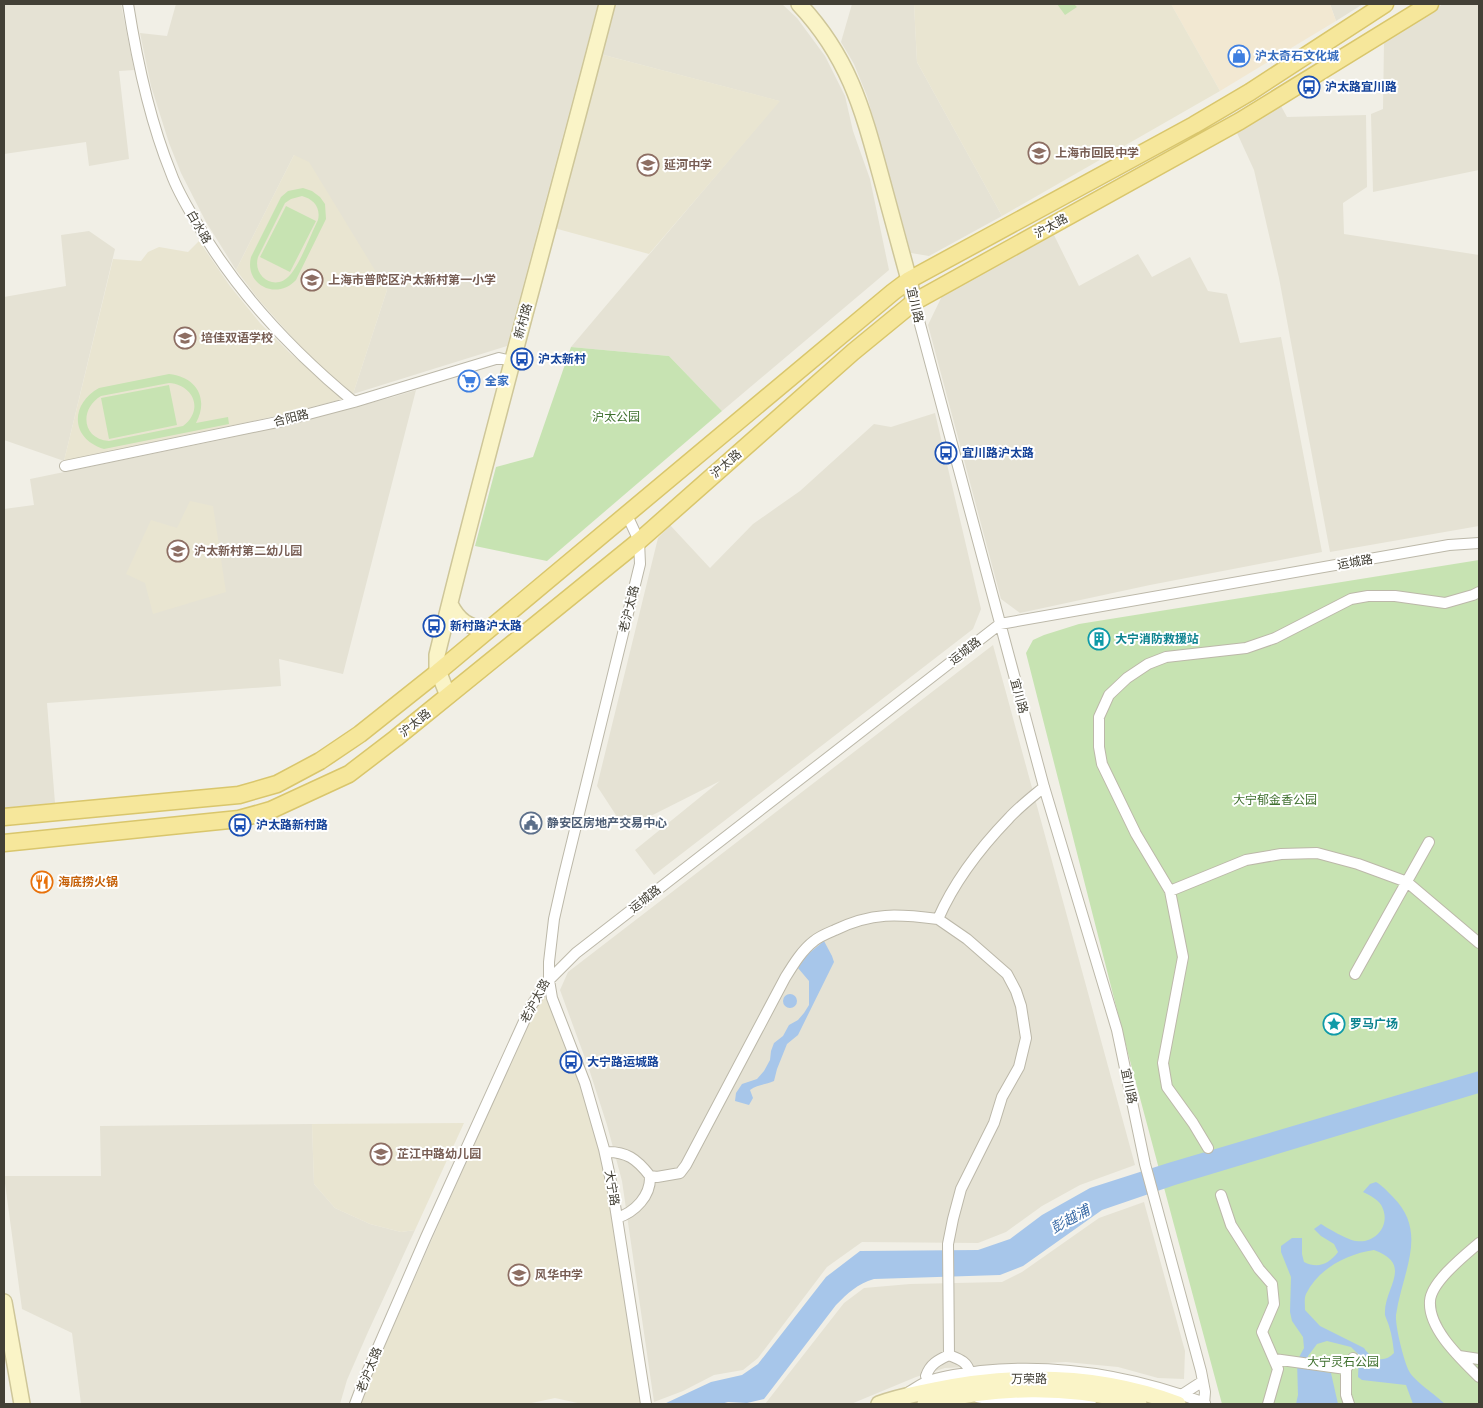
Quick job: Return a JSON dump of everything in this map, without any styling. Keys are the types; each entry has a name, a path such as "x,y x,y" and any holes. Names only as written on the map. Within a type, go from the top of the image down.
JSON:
{"main road":[{"name":"新村路","path":"448,696 438,672 438,655 512,361 607,4"},
{"name":"宜川路","path":"799,4 836,52 845,67 860,102 914,302"},
{"name":"沪太路","path":"4,817 239,795 277,784 320,761 360,734 438,672 909,280 1194,125 1250,92 1385,4"},
{"name":"沪太路","path":"4,843 239,819 272,810 349,774 639,540 853,352 914,302 1240,121 1430,4"},
{"path":"450,604 456,616 470,627 488,631"},
{"path":"4,1302 22,1404"},
{"name":"万荣路","path":"879,1404 900,1397 966,1384 1000,1379 1033,1378 1099,1384 1180,1399"},
{"name":"万荣路","path":"925,1404 967,1395 1033,1390 1097,1395 1139,1404"}],"street":[{"name":"白水路","path":"128,4 146,94 157,133 172,175 194,218 217,257 258,312 320,374 354,402"},
{"name":"宜川路","path":"914,302 1044,788 1118,1030 1145,1164 1203,1381 1205,1403"},
{"name":"合阳路","path":"65,466 282,421 354,402 499,358 512,361"},
{"name":"老沪太路","path":"355,1404 422,1246 531,1006 549,980 554,919 640,564 639,540 627,516"},
{"name":"运城路","path":"549,980 576,953 1000,624 1449,545 1479,543"},
{"path":"1208,1148 1167,1087 1165,1055 1183,957 1170,892 1136,834 1102,764 1099,747 1099,717 1109,695 1127,678 1148,664 1166,657 1246,648 1275,638 1351,599 1368,596 1395,596 1445,603 1479,592"},
{"path":"938,919 956,886 989,841 1010,817 1044,788"},
{"path":"1355,974 1429,842"},
{"path":"1170,892 1246,860 1281,854 1317,854 1358,864 1406,882 1479,943"},
{"path":"605,1152 624,1153 650,1176 657,1177 680,1172 686,1166 781,985 798,959 814,941 847,924 876,916 900,915 938,919 968,939 1007,974 1021,1006 1026,1038 1019,1067 1002,1097 994,1123 961,1189 948,1244 949,1355"},
{"name":"大宁路","path":"549,980 552,998 585,1083 605,1152 646,1404"},
{"path":"617,1218 635,1209 651,1186 650,1176"},
{"path":"1221,1195 1231,1225 1258,1269 1272,1284 1274,1304 1262,1332 1278,1369 1268,1404"},
{"path":"1479,1243 1440,1279 1430,1300 1433,1321 1459,1356 1479,1378"},
{"path":"929,1380 926,1376 929,1368 936,1361 949,1355 964,1361 968,1365 970,1373"},
{"path":"1459,1356 1479,1359"},
{"path":"1349,1404 1346,1395 1346,1369 1353,1358"},
{"path":"1274,1359 1346,1369"},
{"path":"900,1397 929,1380 999,1369 1033,1368 1067,1370 1135,1380 1180,1399 1205,1403"},
{"path":"1180,1399 1203,1381"},
{"path":"967,1395 1000,1401 1040,1400 1091,1404"}],"shaded area":[{"path":"4,4 121,4 134,70 119,71 129,159 89,166 86,142 4,154"},
{"path":"176,4 598,4 507,346 353,394 387,290 294,155 236,270 206,222 181,173 169,143 151,86 140,33 167,36"},
{"path":"614,4 782,4 797,18 825,56 845,96 853,131 870,179 889,270 722,411 669,356 571,347 779,101 600,54"},
{"path":"852,4 914,4 917,62 1002,216 929,256 911,253 867,96 854,64 841,42"},
{"name":"上海市回民中学","path":"914,4 1171,4 1220,91 1002,216 917,62"},
{"name":"沪太奇石文化城","path":"1171,4 1330,4 1336,21 1220,91"},
{"path":"1330,4 1363,4 1336,21"},
{"path":"1443,4 1479,4 1479,170 1373,192 1371,114 1383,109 1384,42"},
{"name":"延河中学","path":"600,54 780,101 649,254 554,228"},
{"path":"1281,106 1287,117 1366,115 1367,187 1343,203 1344,234 1479,255 1479,526 1330,552 1279,278 1254,170 1237,133"},
{"name":"上海市普陀区沪太新村第一小学","path":"294,155 309,162 387,290 353,394 299,345 259,300 236,270"},
{"path":"89,231 115,249 64,461 4,440 4,297 66,286 61,235"},
{"path":"1054,235 1079,286 1138,254 1152,277 1190,257 1208,291 1227,294 1240,343 1281,337 1322,552 1150,585 1020,613 1001,599 928,325 942,296"},
{"name":"培佳双语学校","path":"199,241 230,286 260,323 291,354 343,399 276,416 64,461 113,259 141,261 148,252 159,247 188,252"},
{"path":"416,390 343,674 279,659 281,686 47,703 55,803 4,808 4,509 34,505 30,479 220,440 309,419"},
{"path":"935,413 981,609 973,629 654,875 635,850 720,781 625,829 597,786 658,538 670,525 710,568 753,524 800,491 874,424 891,427"},
{"name":"沪太新村第二幼儿园","path":"190,501 213,506 226,592 153,614 145,583 126,574 151,520 177,528"},
{"path":"993,645 1135,1165 1080,1185 1042,1206 1006,1232 978,1243 862,1242 827,1267 758,1358 743,1370 714,1375 683,1391 654,1402 622,1181 589,1069 560,990 568,972"},
{"name":"风华中学","path":"547,990 582,1087 606,1175 642,1404 582,1404 555,1398 527,1404 361,1404 371,1376 535,1008"},
{"name":"芷江中路幼儿园","path":"464,1123 415,1230 401,1232 370,1224 335,1208 314,1184 312,1124"},
{"path":"312,1124 314,1184 335,1208 370,1224 401,1232 415,1230 347,1380 340,1404 81,1404 72,1333 22,1309 4,1176 101,1176 100,1126"},
{"path":"1144,1202 1185,1351 1184,1379 1158,1378 1118,1367 1066,1362 945,1368 916,1377 851,1404 765,1404 844,1303 864,1288 910,1284 1002,1282 1022,1272 1099,1218"}],"green space":[{"path":"1057,4 1074,4 1077,7 1065,15"},
{"path":"303,188 312,191 325,204 326,219 296,280 280,289 272,289 264,287 252,275 250,267 251,257 281,197 288,191","holes":["302,196 313,201 319,215 301,256 294,270 284,280 278,282 266,280 258,271 258,257 285,203 291,199"]},
{"path":"286,206 316,221 290,272 260,257"},
{"name":"沪太公园","path":"571,347 669,356 722,411 547,561 475,546 496,467 533,457"},
{"path":"169,374 179,376 193,384 201,398 200,414 196,423 228,417 229,424 104,449 85,438 80,430 78,421 83,403 89,395 99,388","holes":["169,383 178,385 190,393 194,406 193,413 183,426 109,441 93,435 89,429 87,423 89,408 101,396"]},
{"path":"169,385 177,425 109,439 101,398"},
{"name":"大宁灵石公园","path":"1479,560 1479,1404 1222,1404 1129,1057 1026,653 1033,640 1079,624"}],"water":[{"path":"824,941 834,962 798,1035 787,1044 774,1081 750,1090 753,1098 749,1105 735,1101 736,1093 742,1084 757,1079 764,1071 770,1060 774,1043 783,1036 789,1025 798,1020 809,1005 809,981 798,968 808,954"},
{"path":"787,994 793,994 797,1001 793,1008 787,1008 783,1004 783,998"},
{"name":"彭越浦","path":"1479,1071 1479,1093 1175,1185 1102,1210 1023,1266 1000,1275 874,1279 863,1283 853,1289 836,1305 764,1399 747,1403 664,1404 711,1382 742,1375 758,1364 826,1277 860,1251 978,1250 1010,1239 1042,1215 1090,1188"},
{"path":"1376,1182 1393,1197 1404,1211 1410,1225 1410,1253 1396,1315 1398,1335 1409,1371 1445,1404 1413,1404 1406,1385 1362,1380 1358,1377 1359,1355 1351,1347 1327,1341 1317,1344 1308,1356 1307,1369 1331,1373 1338,1404 1296,1404 1298,1395 1297,1361 1304,1348 1303,1337 1292,1321 1290,1312 1291,1277 1281,1252 1281,1246 1292,1238 1302,1238 1304,1262 1319,1265 1331,1260 1338,1252 1334,1244 1314,1229 1321,1224 1338,1234 1356,1241 1369,1240 1374,1237 1382,1228 1385,1216 1380,1203 1363,1192 1370,1184","holes":["1374,1250 1386,1256 1393,1263 1395,1270 1385,1315 1391,1333 1394,1353 1386,1358 1378,1359 1370,1355 1364,1348 1320,1326 1305,1310 1305,1300 1306,1294 1318,1277 1344,1259"]}],"place":[{"name":"沪太奇石文化城","path":"1239,56"},
{"name":"沪太路宜川路","path":"1309,87"},
{"name":"上海市回民中学","path":"1039,153"},
{"name":"延河中学","path":"648,165"},
{"name":"上海市普陀区沪太新村第一小学","path":"312,280"},
{"name":"培佳双语学校","path":"185,338"},
{"name":"沪太新村","path":"522,359"},
{"name":"全家","path":"469,381"},
{"name":"宜川路沪太路","path":"946,453"},
{"name":"沪太新村第二幼儿园","path":"178,551"},
{"name":"新村路沪太路","path":"434,626"},
{"name":"大宁消防救援站","path":"1099,639"},
{"name":"静安区房地产交易中心","path":"531,823"},
{"name":"沪太路新村路","path":"240,825"},
{"name":"海底捞火锅","path":"42,882"},
{"name":"罗马广场","path":"1334,1024"},
{"name":"大宁路运城路","path":"571,1062"},
{"name":"芷江中路幼儿园","path":"381,1154"},
{"name":"风华中学","path":"519,1275"}],"park label":[{"name":"大宁郁金香公园","path":"1275,800"}]}
